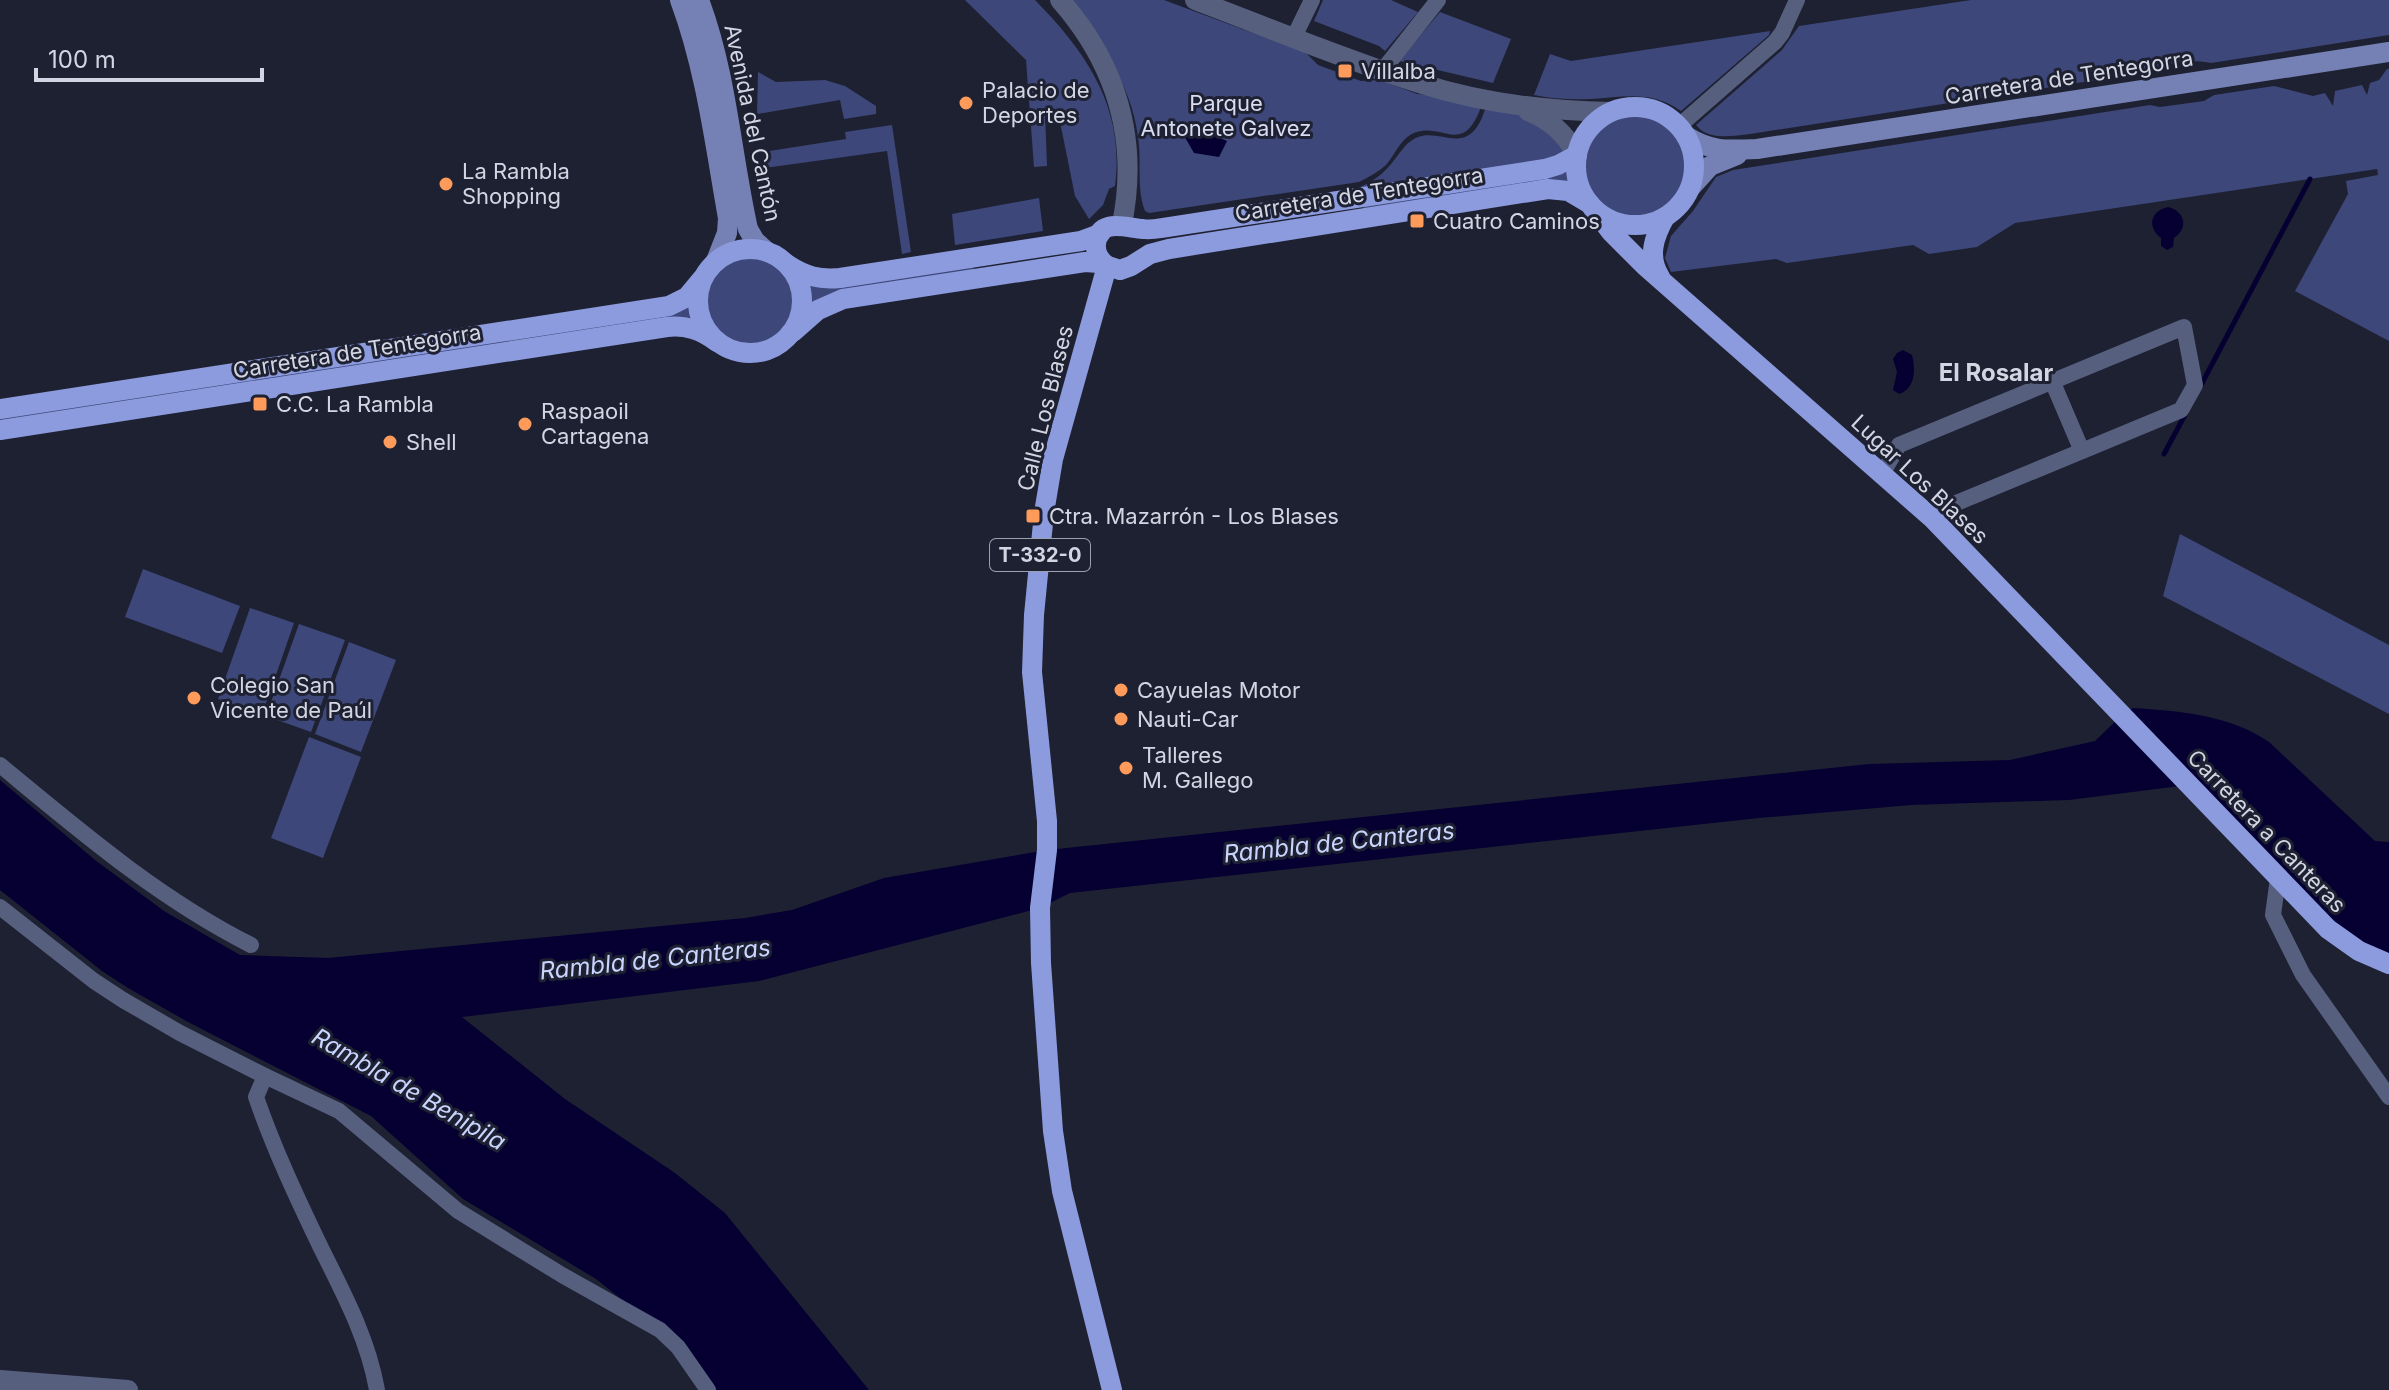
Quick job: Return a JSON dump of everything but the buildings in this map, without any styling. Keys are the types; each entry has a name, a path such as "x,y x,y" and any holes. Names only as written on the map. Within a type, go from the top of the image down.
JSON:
{"main road":[{"name":"Avenida del Cantón","path":"680,0 690,26 704,85 728,218 727,233 716,261"},
{"name":"Avenida del Cantón","path":"699,0 722,81 748,229 766,251"},
{"name":"Carretera de Tentegorra","path":"1682,131 1713,149 1757,149 2389,52"},
{"path":"1629,107 1647,108 1665,115 1682,131 1694,161 1691,187 1681,204 1665,217 1647,224 1627,225 1608,219 1591,206 1578,181 1577,155 1588,130 1598,119 1629,107"},
{"name":"Carretera de Tentegorra","path":"1691,187 1716,162 1757,149"},
{"name":"Carretera de Tentegorra","path":"1125,225 1141,229 1162,228 1450,184 1552,167 1577,155"},
{"name":"Carretera de Tentegorra","path":"1135,263 1150,254 1169,249 1548,189 1568,191 1591,206"},
{"name":"Lugar Los Blases","path":"1591,206 1611,232 1674,291 1933,519 2122,715"},
{"name":"Lugar Los Blases","path":"1665,217 1655,239 1652,258 1658,274 1674,291"},
{"path":"1125,225 1139,236 1142,245 1141,255 1135,263 1120,270 1085,262 843,299 818,310 777,346 757,353 736,351 717,342 704,327 699,313 698,293 702,279 716,261 728,253 742,249 766,251 811,277 827,280 1081,241 1100,234 1109,226 1125,225"},
{"path":"1100,234 1096,243 1097,253 1107,266"},
{"path":"787,264 799,281 802,297 801,312 793,332"},
{"name":"Calle Los Blases","path":"1107,266 1053,459 1044,513 1032,672 1047,821 1040,908 1053,1131 1062,1191 1112,1390"},
{"name":"Carretera de Tentegorra","path":"0,409 669,306 687,297 702,279"},
{"name":"Carretera de Tentegorra","path":"0,430 667,327 691,328 717,342"},
{"name":"Carretera a Canteras","path":"2122,715 2335,935 2359,951 2389,964"}],"street":[{"path":"1042,0 1078,39 1117,97"},
{"path":"1060,0 1093,42 1117,97 1128,155 1125,225"},
{"path":"1195,0 1420,84 1509,104 1611,112"},
{"path":"1294,37 1312,0"},
{"path":"1383,70 1438,0"},
{"path":"1682,131 1775,42 1797,0"},
{"path":"1509,104 1538,115 1553,125 1566,137 1577,155"},
{"path":"1882,474 1899,445 2184,327 2195,385 2181,410 1942,509 1933,519"},
{"path":"2053,383 2082,451"},
{"path":"0,765 119,863 187,909 251,945"},
{"path":"2278,878 2273,915 2303,975 2389,1097"},
{"path":"0,907 123,1000 265,1076 339,1111 458,1211 660,1330 678,1347 708,1390"},
{"path":"265,1076 256,1097 270,1137 355,1319 377,1390"},
{"path":"0,1380 128,1390"}],"green space":[{"path":"965,0 1035,0 1086,62 1108,107 1117,158 1115,186 1109,189 1103,205 1089,219 1075,196 1058,112 1045,113 1047,166 1034,167 1026,60"},
{"name":"Parque Antonete Galvez","path":"1067,0 1164,0 1306,53 1318,65 1361,81 1380,80 1417,94 1484,98 1468,129 1460,134 1422,131 1410,135 1386,165 1359,182 1149,213 1145,211 1141,193 1138,137 1129,98 1102,48"},
{"path":"1323,0 1391,0 1418,12 1385,51 1314,21"},
{"path":"1971,0 2389,0 2389,35 2211,63 2175,63 2142,73 1750,134 1714,135 1696,125 1782,50 1799,26"},
{"path":"1440,12 1511,39 1493,83 1399,61"},
{"path":"1770,31 1681,111 1648,97 1570,99 1534,95 1550,54 1571,61"},
{"path":"2387,69 2389,341 2295,291 2348,194 2346,181 2378,175 2377,169 2015,223 1977,247 1929,254 1913,245 1787,263 1776,259 1671,272 1665,258 1671,236 1716,177 1733,170 2150,105 2160,107 2204,101 2214,95 2274,86 2313,96 2325,93 2333,106 2335,91 2362,85 2367,95 2370,83 2379,80"},
{"path":"758,72 776,82 825,80 845,86 876,106 876,114 844,119 840,100 757,114"},
{"path":"1488,99 1580,143 1594,124 1612,112 1627,108 1653,110 1675,123 1690,144 1694,157 1691,184 1677,207 1655,221 1642,224 1609,219 1574,193 1365,218 1360,187 1382,174 1406,145 1421,136 1463,138 1473,132"},
{"path":"892,125 911,252 902,254 887,151 765,168 763,152 846,139 845,132"},
{"path":"1039,198 1043,231 955,245 952,214"},
{"path":"742,249 766,251 800,273 972,258 975,279 843,299 782,343 762,352 736,351 699,331 0,430 0,409 669,306 712,265"},
{"path":"2180,534 2389,645 2389,714 2163,596"},
{"path":"143,569 240,606 222,653 125,617"},
{"path":"250,608 294,623 262,715 218,699"},
{"path":"299,624 345,640 311,732 266,716"},
{"path":"349,642 396,660 361,752 315,734"},
{"path":"309,737 361,757 323,858 271,838"}],"water":[{"path":"1189,125 1227,141 1219,157 1194,153 1182,132"},
{"path":"2168,207 2178,212 2183,225 2174,238 2173,247 2167,250 2161,246 2161,238 2152,220 2157,212"},
{"path":"1903,350 1912,355 1914,373 1908,388 1899,394 1893,390 1897,372 1893,359"},
{"path":"2133,708 2204,716 2254,733 2269,742 2375,841 2389,842 2389,964 2359,951 2188,785 2069,800 1911,805 1759,818 1070,893 1040,908 759,981 462,1017 565,1099 675,1173 725,1213 869,1390 708,1390 660,1330 596,1279 463,1199 371,1116 128,988 0,890 0,780 95,860 164,911 240,955 328,958 745,918 792,910 884,878 1047,850 1869,764 2010,760 2095,741"}],"waterway":[{"path":"2200,387 2310,179"},
{"path":"2164,454 2186,413"}],"place":[{"name":"Villalba","path":"1345,71"},
{"name":"Palacio de Deportes","path":"966,103"},
{"name":"La Rambla Shopping","path":"446,184"},
{"name":"Cuatro Caminos","path":"1417,221"},
{"name":"C.C. La Rambla","path":"260,404"},
{"name":"Raspaoil Cartagena","path":"525,424"},
{"name":"Shell","path":"390,442"},
{"name":"Ctra. Mazarrón - Los Blases","path":"1033,516"},
{"name":"Cayuelas Motor","path":"1121,690"},
{"name":"Colegio San Vicente de Paúl","path":"194,698"},
{"name":"Nauti-Car","path":"1121,719"},
{"name":"Talleres M. Gallego","path":"1126,768"}],"district":[{"name":"El Rosalar","path":"1996,372"}],"water label":[{"name":"Rambla de Canteras","path":"1339,842"},
{"name":"Rambla de Canteras","path":"655,959"},
{"name":"Rambla de Benipila","path":"409,1089"}]}
